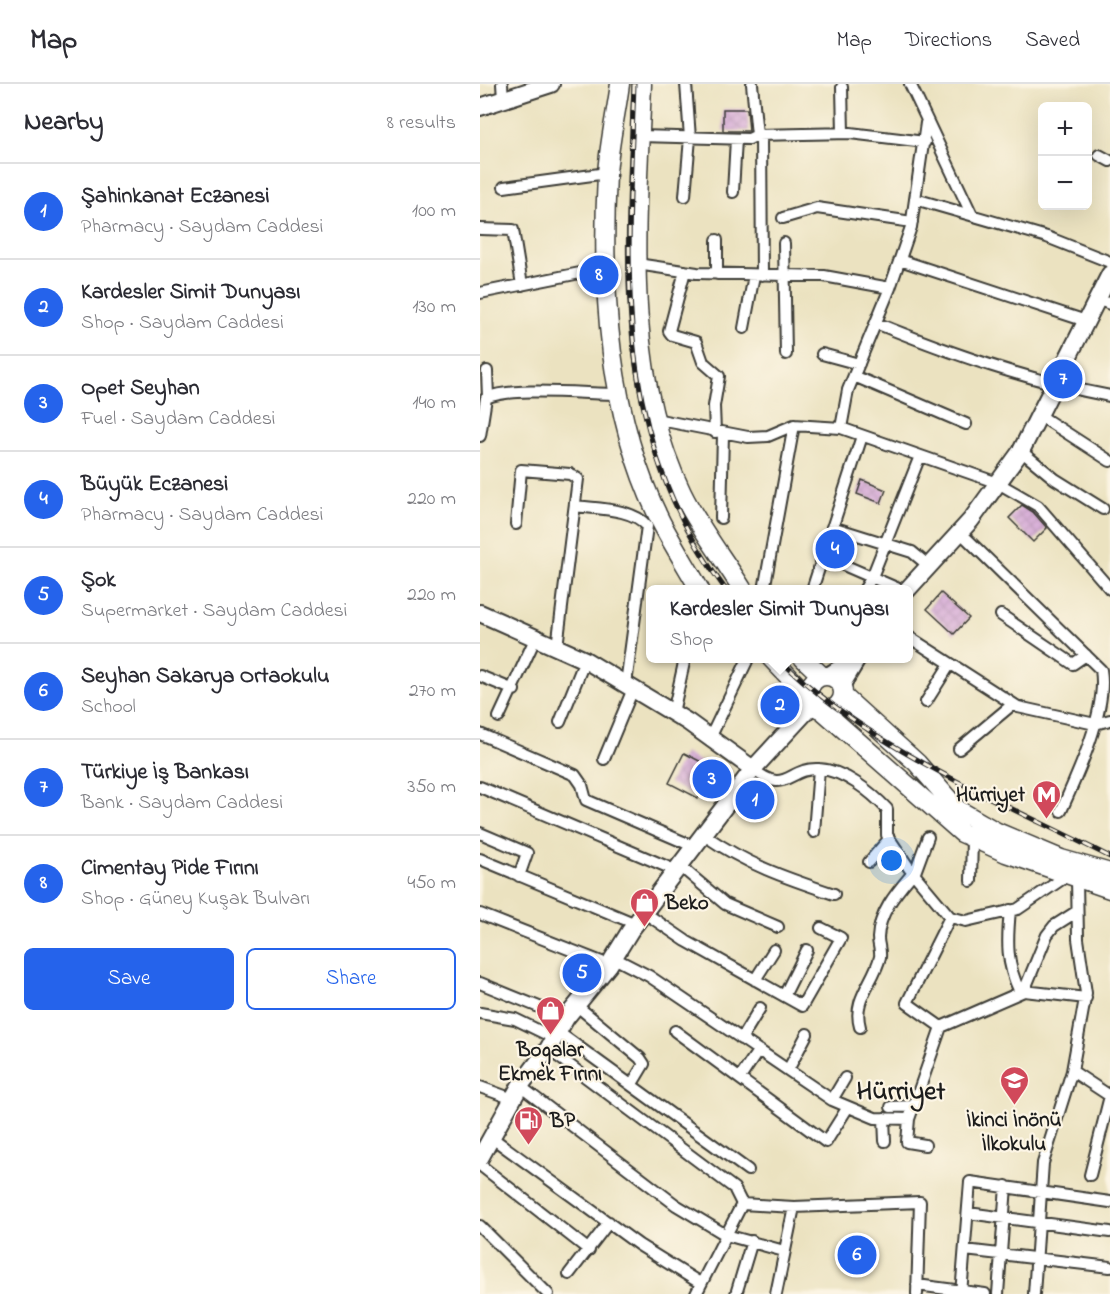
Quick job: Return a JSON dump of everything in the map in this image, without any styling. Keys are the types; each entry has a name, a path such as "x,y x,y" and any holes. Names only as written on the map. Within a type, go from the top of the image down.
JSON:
{"main road":[{"path":"480,106 503,92 551,84"},
{"path":"620,84 608,173 606,268 614,375 635,458 661,522 697,585"},
{"path":"642,84 638,324 655,419 682,493 740,585"},
{"path":"912,585 960,532 1021,451 1086,321 1104,301 1110,274"},
{"path":"480,614 585,660 673,713 753,770"},
{"path":"776,663 815,704 962,833 1006,853 1072,876 1110,876"},
{"path":"809,663 917,763 957,809 997,832 1061,859 1110,876"},
{"path":"833,684 852,663"},
{"path":"815,704 812,683 833,684"},
{"path":"815,704 837,706 833,684"},
{"path":"483,1151 516,1093 640,918 753,770 815,704"}],"street":[{"path":"685,195 690,138 686,84"},
{"path":"744,328 758,275 759,135 752,84"},
{"path":"910,84 926,123 972,215"},
{"path":"842,87 843,133"},
{"path":"841,428 848,390 890,288 912,222 926,123"},
{"path":"640,136 748,139 759,135 843,133 925,142"},
{"path":"733,192 736,139"},
{"path":"1099,155 1110,161"},
{"path":"504,188 608,173"},
{"path":"915,199 1047,237 1110,262"},
{"path":"783,218 817,208 912,222"},
{"path":"480,229 513,230 522,285"},
{"path":"717,240 717,274"},
{"path":"784,243 786,354"},
{"path":"900,260 1086,321"},
{"path":"638,264 717,274 824,276 890,288"},
{"path":"480,293 606,268"},
{"path":"685,271 669,331 672,335 696,342 703,362 719,376 714,406 719,433 721,518"},
{"path":"876,323 940,349 1054,386 1110,396"},
{"path":"822,354 859,364"},
{"path":"480,436 488,397 487,371"},
{"path":"854,376 966,424"},
{"path":"488,397 520,393 619,394"},
{"path":"1039,415 1110,461"},
{"path":"655,419 748,437 768,436 794,425 841,428 998,483 1038,506 1110,589"},
{"path":"765,585 794,425"},
{"path":"814,585 862,436"},
{"path":"1021,451 1055,479 1103,509"},
{"path":"867,585 920,456"},
{"path":"516,524 522,470 570,474 578,479 557,647"},
{"path":"575,506 627,513 642,520 647,526 630,687 604,759"},
{"path":"832,527 912,552 929,566"},
{"path":"960,532 1101,670 1103,679 1095,724 1080,769 1061,811"},
{"path":"823,556 889,585"},
{"path":"1001,615 1073,664 1086,655"},
{"path":"499,717 514,690 536,637"},
{"path":"913,640 1013,704 1095,724 1110,720"},
{"path":"560,722 585,660"},
{"path":"673,713 684,663"},
{"path":"710,738 746,663"},
{"path":"926,702 950,664"},
{"path":"480,676 514,690"},
{"path":"959,749 1013,704"},
{"path":"480,735 574,775 582,785 586,800 699,841 764,870 834,894"},
{"path":"753,770 766,780 775,782 819,769 848,778 876,797 887,809 889,839 914,874 950,916 966,921 1011,910 1072,876 1086,998 1072,1071 1043,1163 1034,1294"},
{"path":"814,832 819,769"},
{"path":"480,787 678,868 725,904 778,927"},
{"path":"480,833 526,853 519,876"},
{"path":"860,1027 856,1015 859,1001 880,955 878,938 882,920 889,903 914,874 928,837"},
{"path":"971,881 972,838"},
{"path":"869,861 889,839"},
{"path":"480,859 519,876 640,918 802,1006 842,938 821,927"},
{"path":"1011,910 1006,942 1008,961 1022,992"},
{"path":"1022,992 1047,935 1054,926 1076,912"},
{"path":"480,914 649,976 832,1100 875,1118 909,1119"},
{"path":"941,1027 907,1003 950,916"},
{"path":"755,980 774,950"},
{"path":"784,996 807,950"},
{"path":"480,983 561,1028 640,1058 644,1064 632,1084"},
{"path":"925,1145 907,1142 909,1119 941,1027 1022,992 1086,998"},
{"path":"741,1039 760,1008"},
{"path":"480,1013 561,1028 748,1170"},
{"path":"561,1028 734,1188 742,1204"},
{"path":"675,1031 826,1142 848,1107"},
{"path":"788,1071 807,1034"},
{"path":"740,1078 758,1050"},
{"path":"1072,1071 1110,1096 1090,1175"},
{"path":"832,1100 845,1078"},
{"path":"480,1087 516,1093 676,1205 726,1235 752,1240 784,1251"},
{"path":"891,1107 914,1106"},
{"path":"884,1118 885,1141"},
{"path":"483,1151 609,1222 700,1283"},
{"path":"483,1151 589,1250"},
{"path":"961,1292 970,1182 1110,1202"},
{"path":"998,1294 1006,1186"},
{"path":"742,1204 794,1207 920,1202 917,1290 986,1294"},
{"path":"696,1294 742,1204"},
{"path":"776,1294 794,1207"},
{"path":"968,1213 1110,1232"},
{"path":"569,1274 609,1222"},
{"path":"480,1226 548,1294"},
{"path":"736,1294 752,1240"},
{"path":"965,1250 1110,1267"}],"building":[{"path":"723,109 747,109 749,131 723,131"},
{"path":"862,480 886,490 881,503 857,494"},
{"path":"1022,505 1033,512 1047,528 1033,542 1009,518"},
{"path":"941,593 969,618 954,634 927,609"},
{"path":"684,753 713,768 698,798 669,783"}],"railway":[{"path":"634,84 629,218 630,283 634,347 644,409 661,470 688,531 723,585"},
{"path":"784,663 814,690 893,746 979,793 1110,857"}],"place":[{"name":"Cimentay Pide Fırını","path":"599,275"},
{"name":"Türkiye İş Bankası","path":"1063,379"},
{"name":"Büyük Eczanesi","path":"835,549"},
{"name":"Kardesler Simit Dunyası","path":"780,705"},
{"name":"Opet Seyhan","path":"712,779"},
{"name":"Şahinkanat Eczanesi","path":"755,800"},
{"name":"Hürriyet","path":"1046,820"},
{"name":"Beko","path":"644,928"},
{"name":"Şok","path":"582,973"},
{"name":"Bogalar Ekmek Fırını","path":"550,1036"},
{"name":"İkinci İnönü İlkokulu","path":"1014,1106"},
{"name":"BP","path":"529,1146"},
{"name":"Seyhan Sakarya Ortaokulu","path":"857,1255"}],"district":[{"name":"Hürriyet","path":"901,1090"}]}
